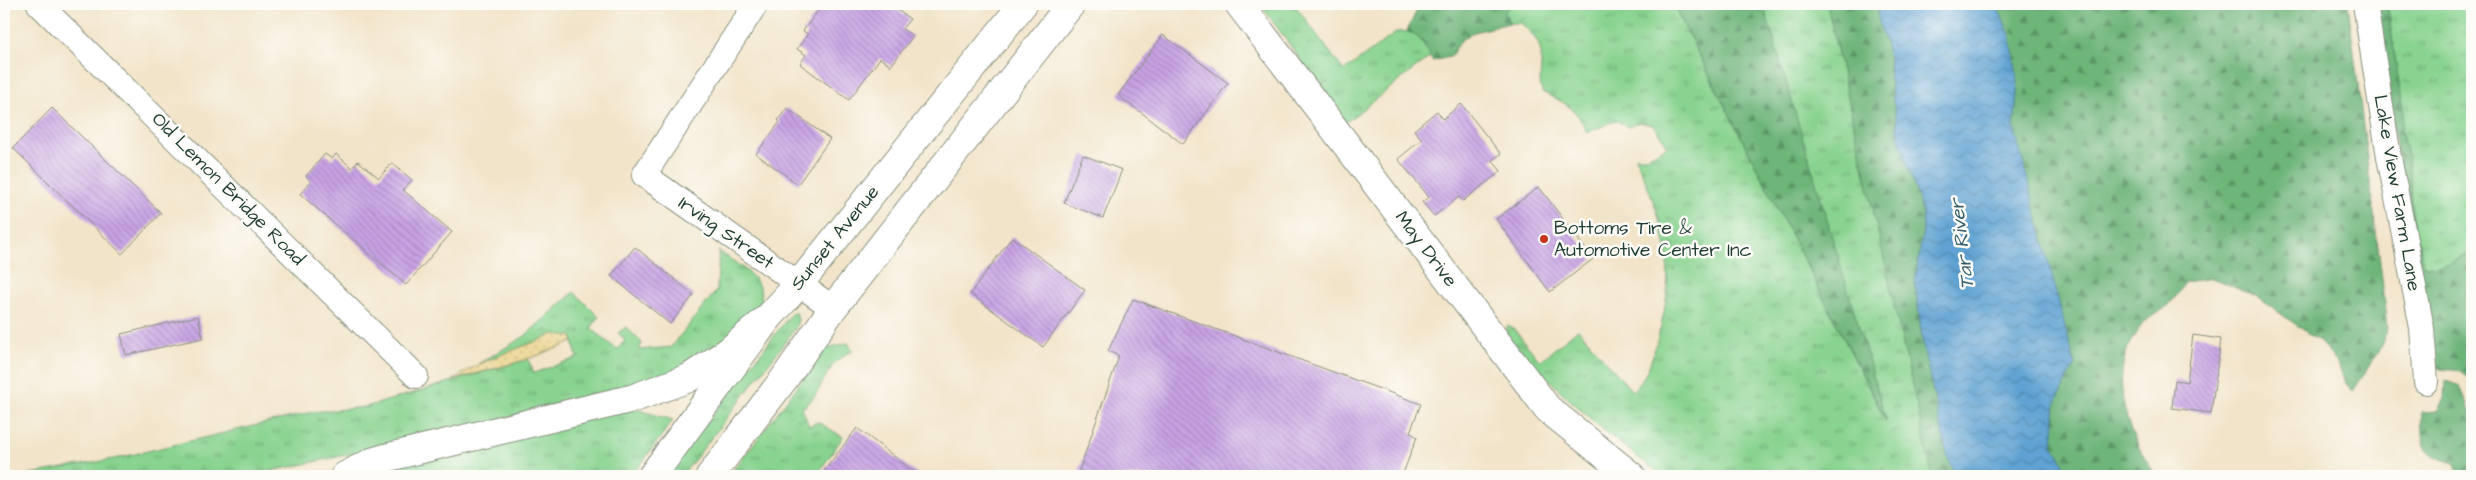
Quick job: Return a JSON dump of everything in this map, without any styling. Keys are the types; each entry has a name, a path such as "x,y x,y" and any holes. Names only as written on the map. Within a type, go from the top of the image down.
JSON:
{"main road":[{"name":"Sunset Avenue","path":"652,476 768,318 799,284 1023,4"},
{"path":"710,476 784,379 833,308 1071,4"},
{"name":"May Drive","path":"1238,4 1548,409 1631,476"},
{"path":"345,476 372,462 389,457 634,398 667,387 707,367 768,318"}],"street":[{"name":"Old Lemon Bridge Road","path":"39,4 416,376"},
{"name":"Irving Street","path":"756,4 644,176 833,308"},
{"name":"Lake View Farm Lane","path":"2366,4 2389,157 2422,328 2426,382"}],"green space":[{"path":"1260,4 1294,4 1344,71 1397,32 1409,32 1418,37 1430,57 1346,122"},
{"path":"1425,4 1508,4 1505,13 1509,23 1471,33 1462,39 1450,57 1432,61 1420,39 1407,31 1418,8"},
{"path":"1508,4 1673,4 1885,419 1763,4 1827,4 1933,476 1664,476 1600,427 1561,391 1505,333 1507,326 1514,329 1540,361 1578,329 1632,391 1642,380 1655,348 1664,315 1668,268 1661,225 1635,157 1647,157 1668,146 1653,125 1639,122 1628,127 1616,120 1587,133 1579,118 1570,107 1542,92 1539,44 1521,23 1509,23 1505,13"},
{"path":"1673,4 1763,4 1887,422"},
{"path":"1827,4 1878,4 1878,18 1889,56 1890,80 1899,138 1922,210 1923,230 1915,282 1923,346 1947,454 1955,476 1933,476 1932,474"},
{"path":"1996,4 2348,4 2388,327 2379,351 2353,391 2345,383 2338,363 2319,341 2256,296 2212,278 2185,282 2171,302 2142,325 2130,342 2124,361 2122,381 2123,402 2128,422 2146,460 2157,476 2070,476 2053,444 2056,402 2075,365 2014,127 2018,81 2010,35"},
{"path":"2373,4 2387,4 2403,111 2401,130 2411,174 2412,212 2423,265 2436,266 2448,264 2472,253 2472,383 2462,371 2440,369 2430,356"},
{"path":"2387,4 2472,4 2472,253 2448,264 2436,266 2423,265 2412,212 2411,174 2401,130 2403,111"},
{"path":"719,251 744,269 757,282 762,300 761,311 694,364 641,386 403,443 247,476 19,476 114,459 313,412 366,407 528,359 534,373 577,358 572,336 554,334 478,364 525,336 574,292 599,317 591,328 617,350 625,340 618,333 626,327 642,343 639,350 671,347 717,290"},
{"path":"796,312 798,320 795,329 682,476 665,476 791,314"},
{"path":"848,343 853,351 836,362 810,402 802,408 809,426 818,422 843,437 816,476 729,476 827,348"},
{"path":"2446,381 2460,386 2472,415 2472,476 2458,476 2455,463 2444,460 2430,452 2425,446 2423,439 2422,412 2437,411 2445,397"},
{"path":"629,407 673,420 632,476 316,476"}],"sand":[{"path":"554,334 572,336 573,342 528,359 453,380 489,360"}],"water":[{"name":"Tar River","path":"1878,4 1996,4 2010,35 2018,81 2014,127 2075,365 2056,402 2053,444 2070,476 1955,476 1947,454 1923,346 1915,282 1923,230 1922,210 1899,138 1890,80 1889,56 1878,18"}],"building":[{"path":"823,4 889,4 910,19 902,29 913,36 891,66 880,58 849,100 800,64 806,55 797,49 808,34 803,31"},
{"path":"1163,35 1228,83 1183,144 1118,95"},
{"path":"1461,104 1501,154 1492,160 1501,171 1463,201 1459,197 1434,216 1422,202 1429,197 1398,159 1422,139 1414,130 1437,111 1443,119"},
{"path":"52,108 161,213 122,254 13,148"},
{"path":"787,108 830,139 798,184 756,154 780,122 778,120"},
{"path":"325,154 332,159 336,154 352,168 358,161 379,178 392,163 412,180 403,190 452,232 406,285 300,194 311,181 306,176"},
{"path":"1083,155 1122,170 1103,218 1064,203"},
{"name":"Bottoms Tire & Automotive Center Inc","path":"1539,187 1593,259 1550,292 1496,219"},
{"path":"1012,237 1085,290 1043,347 970,294"},
{"path":"635,247 694,295 670,324 611,276"},
{"path":"1133,299 1421,404 1410,432 1417,437 1402,476 1092,476 1079,471 1119,356 1108,351"},
{"path":"198,316 203,338 126,355 121,334"},
{"path":"2193,335 2221,339 2211,413 2172,408 2175,380 2187,382"},
{"path":"857,428 920,476 820,476"}],"place":[{"name":"Bottoms Tire & Automotive Center Inc","path":"1544,239"}]}
